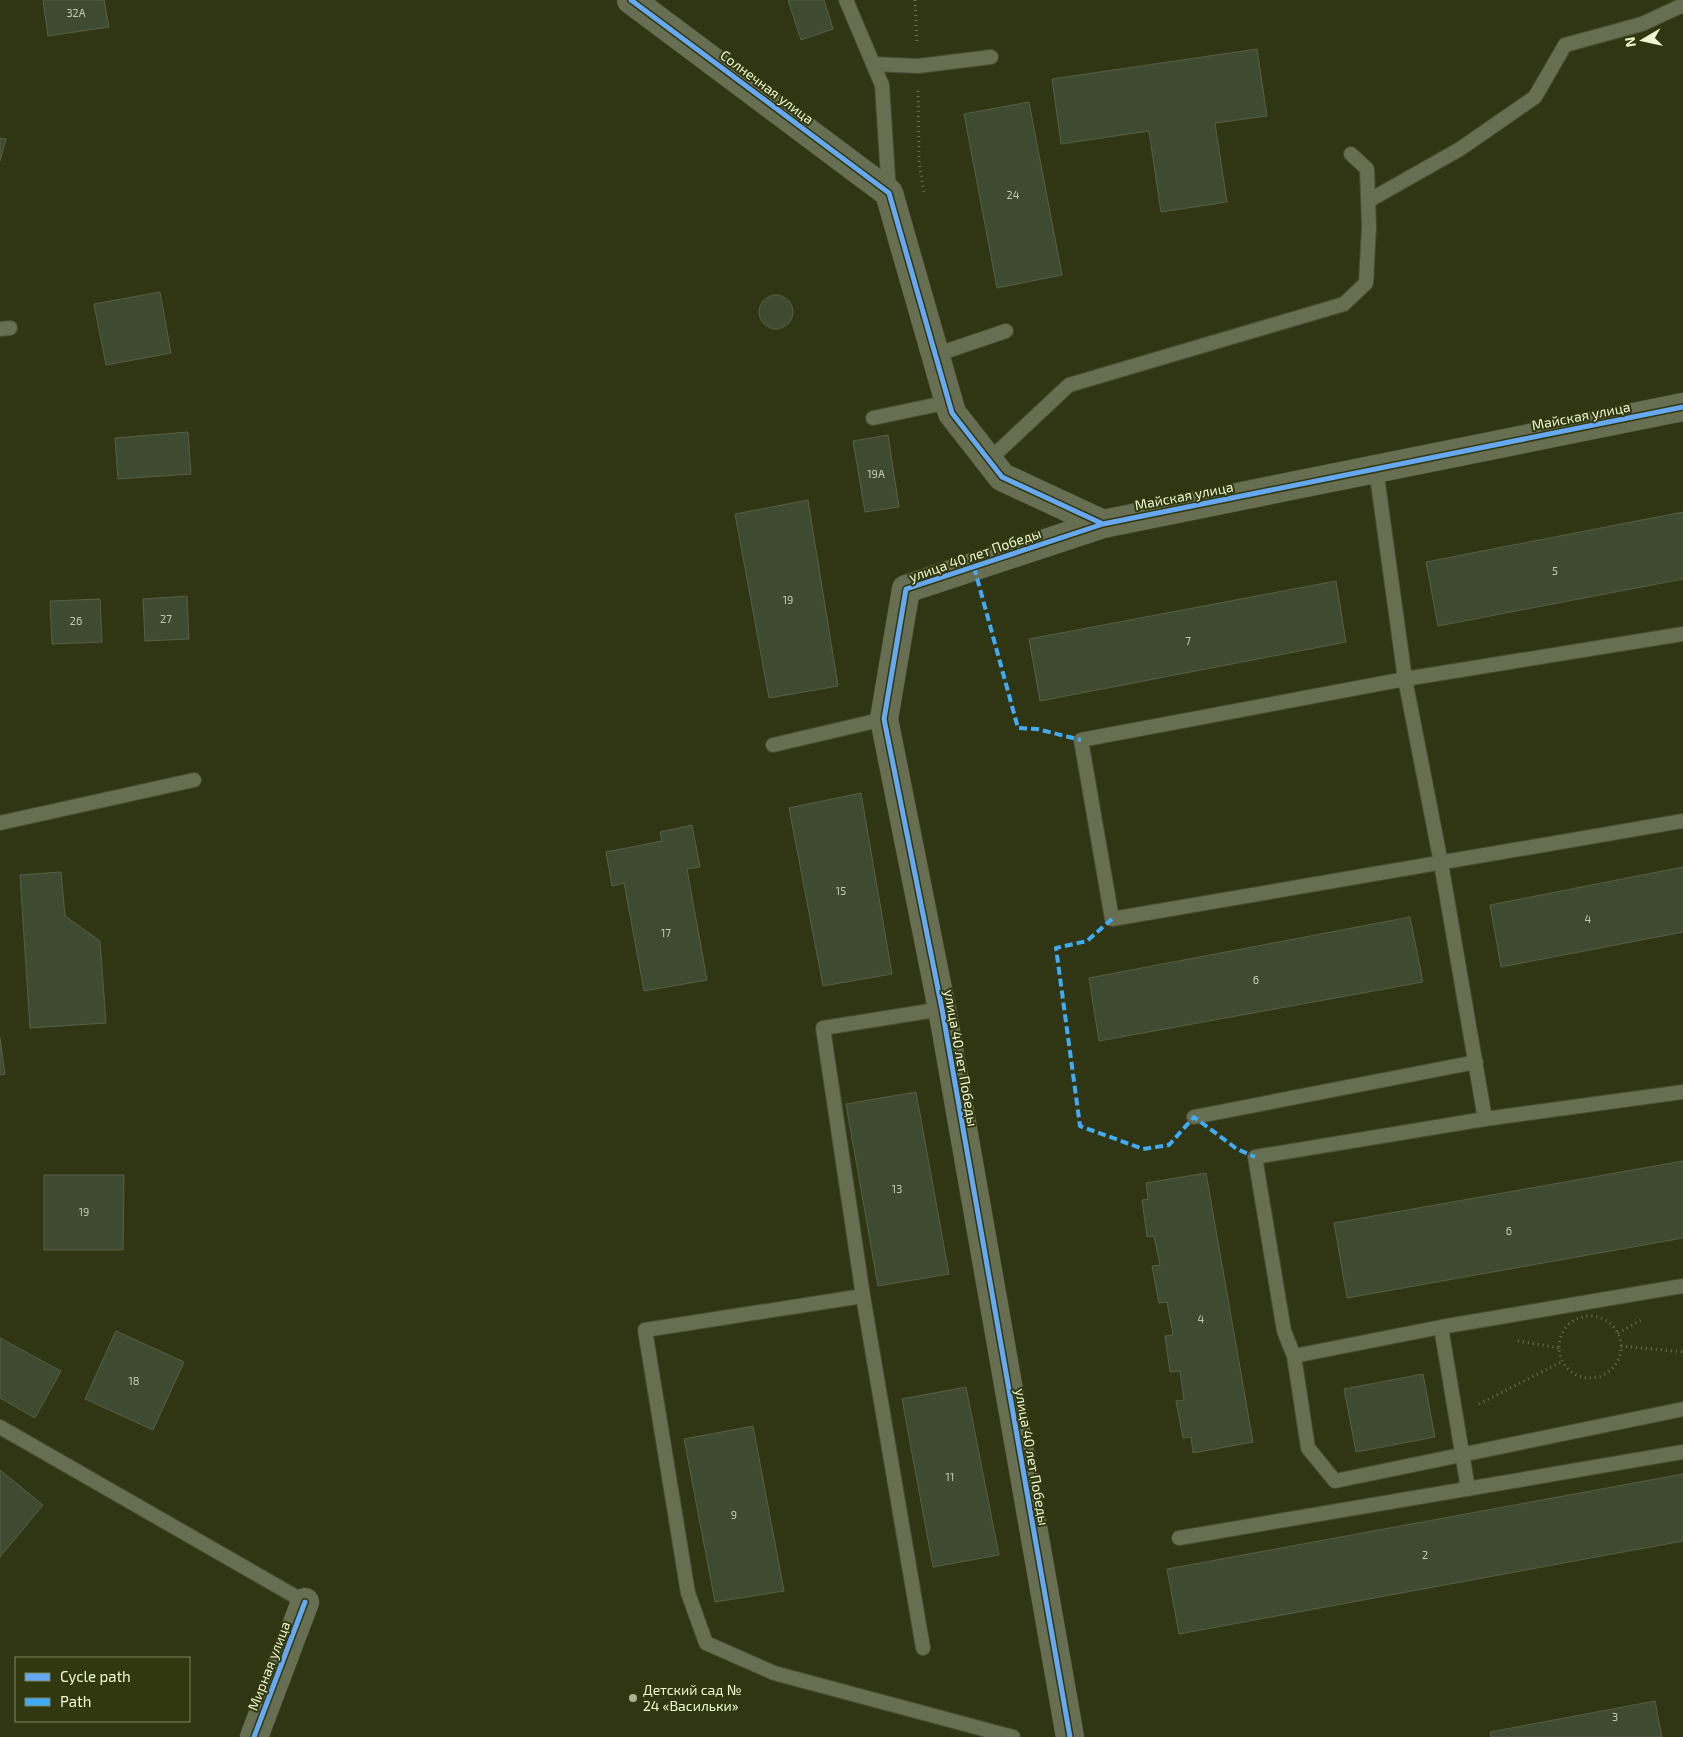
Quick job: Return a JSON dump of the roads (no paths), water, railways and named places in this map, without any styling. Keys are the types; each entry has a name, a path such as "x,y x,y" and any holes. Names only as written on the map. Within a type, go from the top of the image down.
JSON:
{"street":[{"name":"Солнечная улица","path":"631,0 889,193"},
{"path":"889,193 952,413 1002,477 1103,524"},
{"name":"Майская улица","path":"1103,524 1683,407"},
{"name":"улица 40 лет Победы","path":"1070,1737 942,1009 884,719 906,589 1103,524"},
{"name":"Мирная улица","path":"254,1737 305,1602"}],"lane":[{"path":"846,0 882,85 889,193"},
{"path":"1368,200 1460,149 1534,97 1565,45 1642,24 1683,4"},
{"path":"873,64 918,66 991,57"},
{"path":"989,460 1069,385 1344,304 1366,283 1369,227 1367,169 1351,154"},
{"path":"935,356 1006,331"},
{"path":"873,418 949,402"},
{"path":"1376,469 1406,679 1441,863 1486,1119"},
{"path":"1683,634 1406,679 1081,740 1112,919 1683,821"},
{"path":"773,745 884,719"},
{"path":"0,823 194,780"},
{"path":"923,1648 863,1296 823,1028 942,1009"},
{"path":"1194,1117 1476,1062"},
{"path":"1683,1092 1486,1119 1255,1157 1284,1331 1294,1356 1308,1448 1335,1481 1683,1409"},
{"path":"1294,1356 1441,1327 1683,1286"},
{"path":"863,1296 645,1330 688,1593 706,1643 774,1673 1013,1737"},
{"path":"1441,1327 1468,1489"},
{"path":"0,1427 305,1602"},
{"path":"1178,1538 1683,1452"}],"place":[{"name":"Детский сад № 24 «Васильки»","path":"633,1698"}]}
